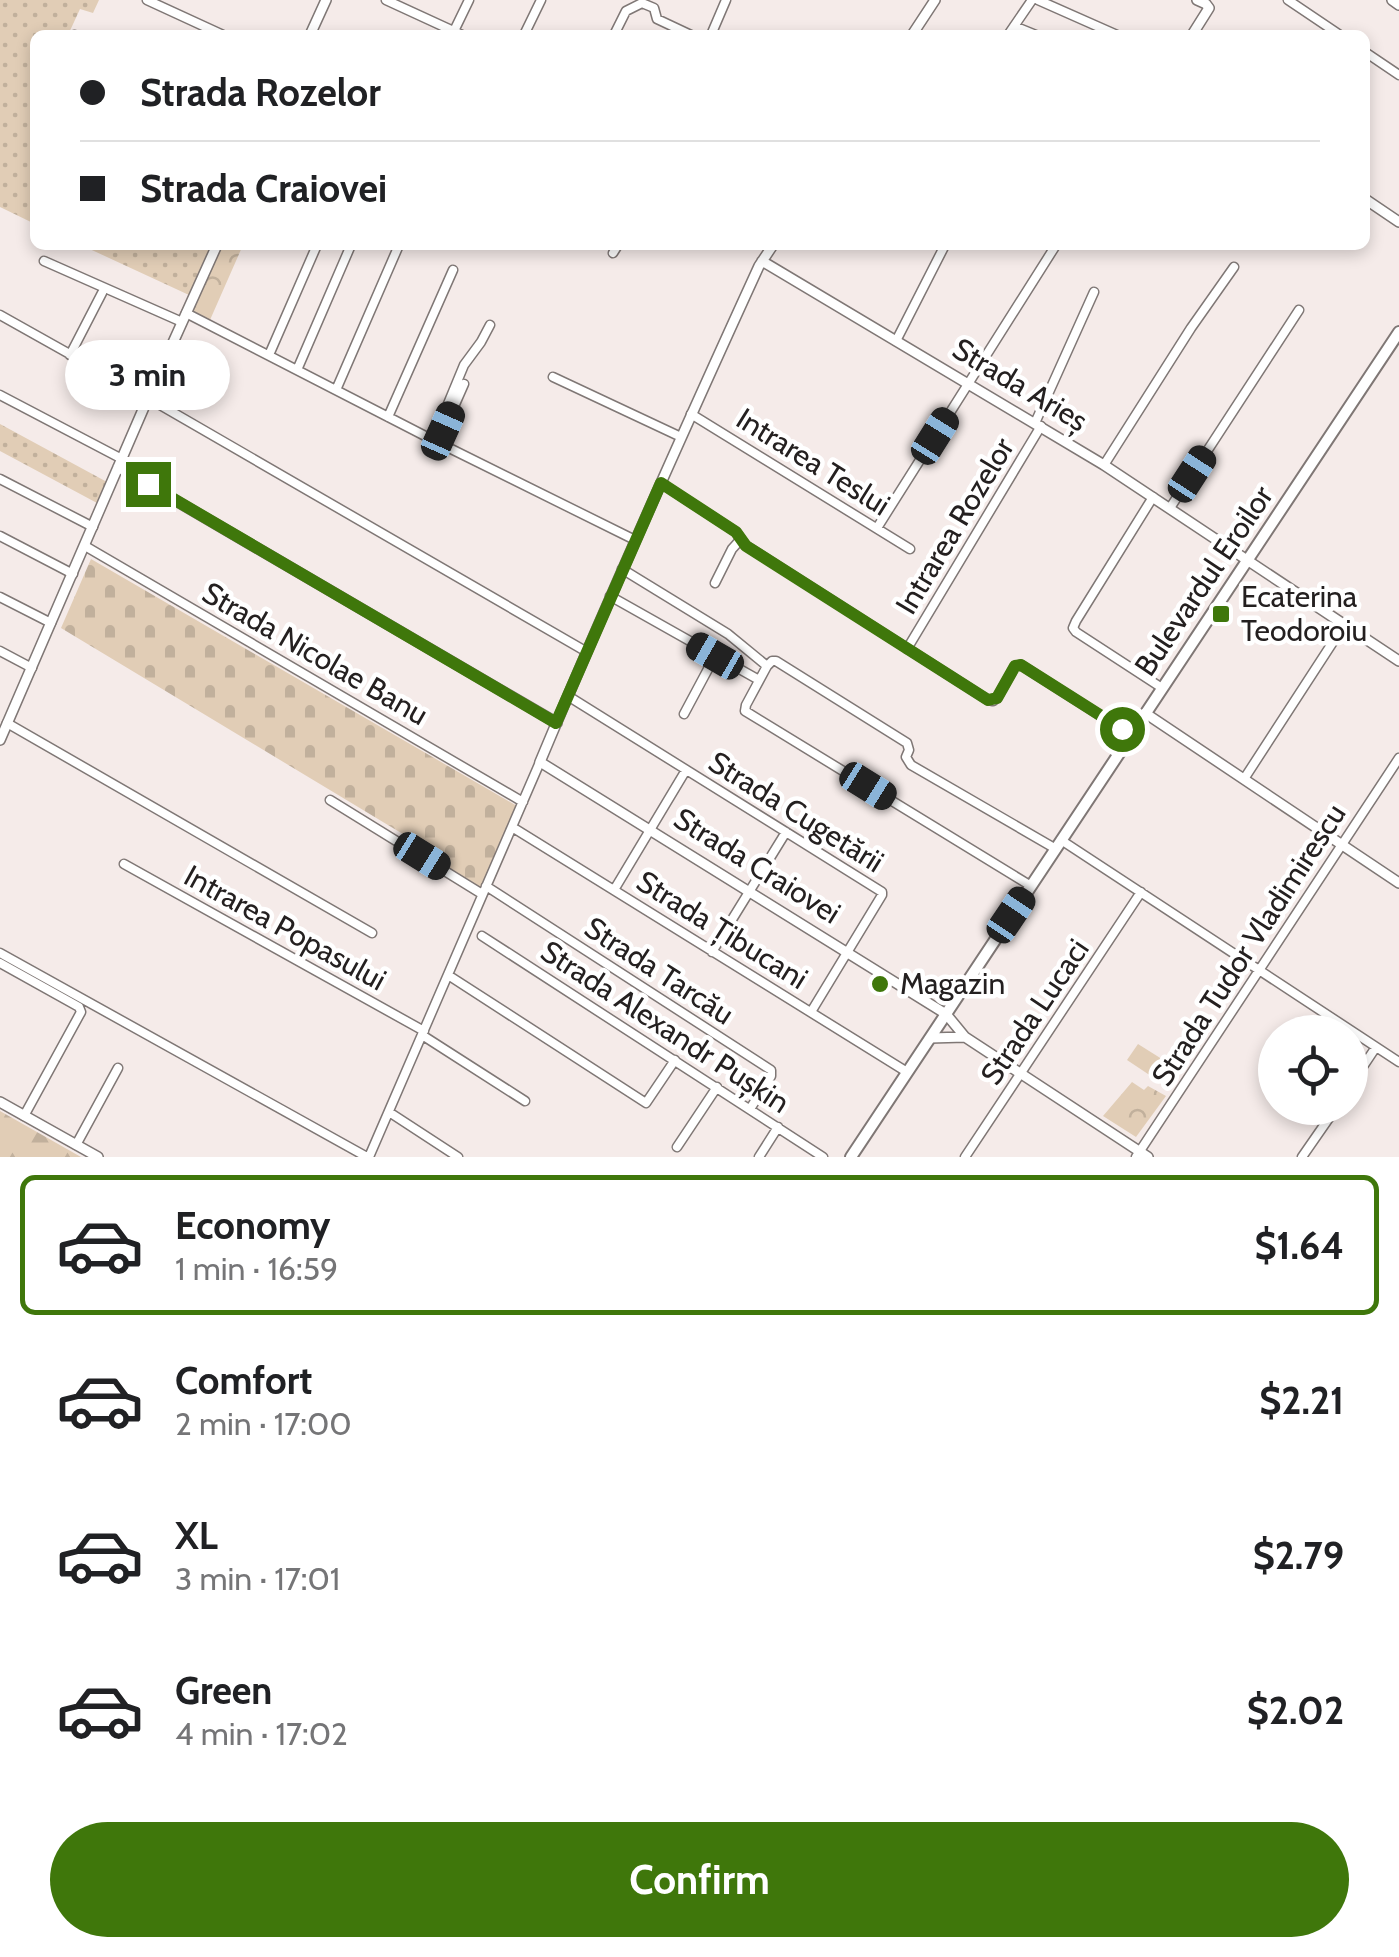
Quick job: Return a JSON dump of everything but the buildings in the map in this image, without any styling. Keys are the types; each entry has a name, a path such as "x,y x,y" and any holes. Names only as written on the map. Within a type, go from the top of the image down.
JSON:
{"main road":[{"name":"Bulevardul Eroilor","path":"851,1157 1399,332"}],"street":[{"path":"148,0 212,30"},
{"path":"312,30 326,0"},
{"path":"459,30 469,0"},
{"path":"526,30 541,0"},
{"path":"713,30 726,0"},
{"path":"915,30 936,0"},
{"path":"1011,30 1035,0 1106,30"},
{"path":"1195,30 1209,8 1197,0"},
{"path":"1288,0 1333,30"},
{"path":"1392,0 1399,5"},
{"path":"389,1 452,30"},
{"path":"616,30 626,11 642,3 654,8 657,20 680,30"},
{"path":"1014,26 1024,30"},
{"path":"1370,55 1399,75"},
{"path":"1370,202 1399,222"},
{"path":"0,740 215,250"},
{"path":"269,356 315,250"},
{"path":"296,370 349,250"},
{"path":"336,390 397,250"},
{"path":"0,953 368,1157 610,596 769,250"},
{"path":"896,341 942,250"},
{"path":"877,528 1053,250"},
{"name":"Strada Arieș","path":"762,260 1104,466 1399,662"},
{"path":"44,262 269,356 635,540"},
{"path":"1104,466 1234,267"},
{"path":"388,417 453,270"},
{"name":"Intrarea Rozelor","path":"907,648 1038,425 1094,292"},
{"path":"70,355 102,293"},
{"path":"1170,508 1299,310"},
{"path":"0,316 587,652"},
{"path":"435,441 464,365 490,326"},
{"path":"554,376 681,437"},
{"path":"435,441 464,384"},
{"path":"0,396 120,463 556,723"},
{"name":"Intrarea Teslui","path":"691,414 910,549"},
{"path":"0,479 93,527"},
{"path":"661,483 736,532 746,546 988,700 997,698 1015,666 1021,665 1132,734"},
{"path":"1153,497 1074,628 1162,688"},
{"path":"0,536 73,574"},
{"path":"715,583 741,539"},
{"name":"Strada Nicolae Banu","path":"84,546 523,802"},
{"path":"622,569 728,634 768,666"},
{"path":"610,596 760,680"},
{"path":"0,597 52,623"},
{"path":"1244,778 1344,625"},
{"path":"0,651 32,668"},
{"path":"684,714 715,656"},
{"path":"1031,886 746,711 772,661 907,743 906,757 911,764 1142,892 1399,1062"},
{"name":"Strada Cugetării","path":"568,696 882,892 811,1012"},
{"path":"1145,713 1399,883"},
{"path":"8,723 372,933"},
{"name":"Strada Tudor Vladimirescu","path":"1142,1155 1399,758"},
{"name":"Strada Craiovei","path":"540,762 946,1014 965,1036 1142,1155"},
{"path":"614,890 686,770"},
{"path":"330,800 484,890"},
{"name":"Strada Țibucani","path":"512,827 907,1072"},
{"path":"712,952 786,832"},
{"name":"Intrarea Popasului","path":"124,864 423,1033 525,1101"},
{"name":"Strada Tarcău","path":"484,890 769,1069 771,1076 750,1109"},
{"name":"Strada Lucaci","path":"966,1157 1142,892"},
{"name":"Strada Alexandr Pușkin","path":"482,936 823,1157"},
{"path":"0,963 81,1012 24,1116"},
{"path":"448,975 646,1103 675,1060"},
{"path":"930,1038 965,1036"},
{"path":"1368,1059 1376,1047"},
{"path":"76,1145 118,1068"},
{"path":"677,1147 718,1087"},
{"path":"0,1102 98,1157"},
{"path":"389,1112 458,1157"},
{"path":"1302,1157 1324,1125"},
{"path":"759,1157 778,1127"}],"green space":[{"path":"0,0 99,0 93,13 80,9 70,30 30,30 30,222 0,207"},
{"path":"92,250 209,250 189,295"},
{"path":"219,250 241,250 210,320 191,310"},
{"path":"0,424 107,482 97,503 0,451"},
{"path":"91,559 517,806 482,893 447,871 451,863 61,628"},
{"path":"1138,1044 1165,1061 1154,1078 1127,1060"},
{"path":"1132,1082 1166,1096 1136,1137 1103,1116"},
{"path":"0,1111 81,1157 0,1157"}],"place":[{"name":"Ecaterina Teodoroiu","path":"1221,614"},
{"name":"Magazin","path":"880,984"}],"route":[{"path":"148,484 556,723 661,483 736,532 746,546 988,700 997,698 1015,666 1021,665 1122,729"}]}
